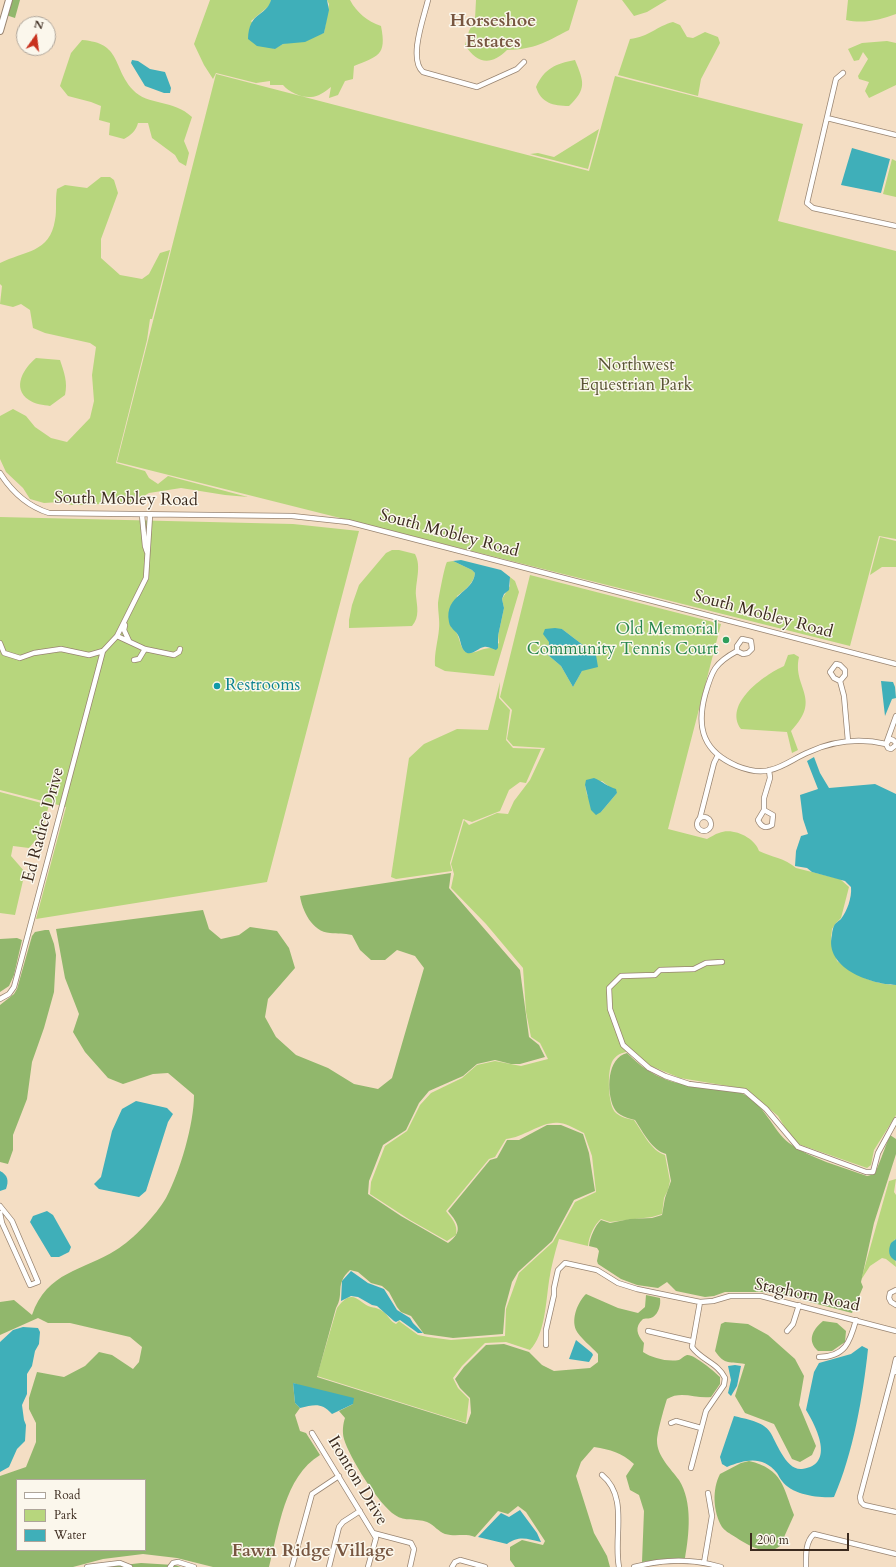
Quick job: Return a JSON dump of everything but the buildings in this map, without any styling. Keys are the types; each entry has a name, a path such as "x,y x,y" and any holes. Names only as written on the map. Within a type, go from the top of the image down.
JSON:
{"main road":[{"path":"0,31 9,0"}],"street":[{"path":"428,0 419,36 416,59 418,68 423,72 477,87 517,69 524,62"},
{"path":"843,73 836,79 807,203 813,208 896,226"},
{"path":"826,118 896,135"},
{"name":"South Mobley Road","path":"0,473 15,494 39,510 58,514 292,516 348,522 896,664"},
{"path":"142,515 145,546 148,552"},
{"name":"Ed Radice Drive","path":"0,999 9,994 14,987 103,651 117,636 126,621 146,578 150,515"},
{"path":"126,621 124,630 130,642"},
{"path":"117,636 145,649 174,655 179,652 180,649"},
{"path":"0,643 4,653"},
{"path":"4,653 20,658 34,653 61,649 89,655 103,651"},
{"path":"134,660 139,658 145,649"},
{"path":"737,651 723,658 711,673 701,710 701,723 704,737 712,750 728,762 747,770 769,770 820,748 848,741 887,743 893,740 896,745 891,750 887,747 887,743 896,716"},
{"path":"0,657 4,653"},
{"path":"840,681 844,696 848,741"},
{"path":"700,818 714,763 718,755"},
{"path":"764,810 764,798 770,778 769,770"},
{"path":"722,962 706,963 694,969 660,970 655,975 621,976 609,988 610,1009 623,1045 650,1068 665,1076 689,1084 745,1091 766,1109 798,1147 866,1172 873,1172 878,1153 896,1120"},
{"path":"0,1206 12,1221 38,1282 30,1285 2,1223 0,1213"},
{"name":"Staghorn Road","path":"546,1345 546,1330 558,1270 565,1264 597,1270 626,1287 700,1302 713,1301 730,1296 762,1296 896,1331"},
{"path":"896,1290 890,1293 889,1298 891,1302 896,1305"},
{"path":"691,1468 706,1411 721,1389 725,1378 717,1366 696,1353 692,1347 700,1302"},
{"path":"787,1331 793,1324 799,1305"},
{"path":"819,1357 833,1355 844,1348 851,1340 856,1320"},
{"path":"648,1331 692,1341"},
{"path":"896,1359 894,1372 860,1497 860,1502 864,1505 896,1512"},
{"path":"671,1424 676,1421 701,1428"},
{"name":"Ironton Drive","path":"312,1433 374,1533 376,1538 368,1567"},
{"path":"602,1475 609,1481 619,1504 616,1555 619,1567"},
{"path":"292,1567 311,1495 339,1476"},
{"path":"704,1563 712,1516 708,1493"},
{"path":"329,1567 339,1527 343,1522 360,1511"},
{"path":"374,1533 411,1543 414,1549 410,1567"},
{"path":"806,1567 807,1546 810,1538 814,1534 896,1554"},
{"path":"452,1567 455,1562 460,1560 485,1567"},
{"path":"634,1567 674,1561 704,1563 721,1567"},
{"path":"170,1567 173,1563 178,1562 194,1567"},
{"path":"87,1567 120,1563 130,1567"}],"green space":[{"path":"10,0 20,0 15,18 6,15"},
{"path":"210,0 271,0 270,5 251,21 274,49 283,44 324,33 329,4 327,0 350,0 363,16 371,22 381,26 383,44 379,54 354,66 353,79 345,81 338,95 329,98 331,87 314,97 304,97 289,90 283,85 270,85 270,81 256,83 216,73 213,79 204,65 194,44"},
{"path":"476,0 578,0 569,30 532,47 507,50 495,59 484,61 474,56 465,45 469,31 475,19"},
{"path":"622,0 667,0 647,12 634,16"},
{"path":"848,0 896,0 896,14 871,21 859,22 846,20"},
{"path":"673,22 680,25 687,37 693,38 705,32 718,37 720,43 701,79 698,96 618,75 630,39 648,34"},
{"path":"82,40 95,42 104,46 110,51 126,81 139,95 153,101 177,107 192,117 184,141 189,153 186,166 179,162 175,155 152,138 148,123 138,123 133,132 124,139 109,135 110,123 99,120 101,106 68,96 60,86 71,53"},
{"path":"887,41 896,43 896,85 869,98 865,91 869,82 859,79 858,76 868,59 863,52 859,60 854,61 848,49 862,43"},
{"path":"575,60 582,80 579,95 569,106 553,104 544,100 536,87 543,75 556,65"},
{"name":"Northwest Equestrian Park","path":"216,74 589,171 615,76 803,124 778,221 896,251 896,539 879,536 850,646 117,462"},
{"path":"599,129 588,169 530,154 538,153 554,157"},
{"path":"892,159 896,161 896,197 883,194"},
{"path":"101,177 110,177 114,180 118,193 101,239 101,258 120,275 142,279 149,274 160,253 170,250 152,319 150,319 147,340 116,463 145,471 149,478 158,484 168,476 248,497 181,488 149,493 132,503 72,505 59,502 44,503 30,499 23,488 6,472 0,459 0,416 13,409 26,416 35,427 51,438 67,442 90,418 94,401 92,375 96,347 90,343 45,333 33,328 30,310 21,304 13,307 0,304 2,286 0,284 0,263 35,249 48,239 55,220 57,189 65,185 87,188"},
{"path":"36,358 60,360 64,373 66,381 65,395 50,406 31,401 21,390 21,378 27,367"},
{"path":"0,517 293,524 359,531 267,882 36,919 66,807 0,790"},
{"path":"880,537 896,541 896,567 882,567 870,575"},
{"path":"392,550 415,554 417,559 417,611 415,623 412,626 349,628 352,605 359,585 386,553"},
{"path":"453,561 475,573 471,583 457,596 451,627 456,632 465,652 471,653 492,648 499,643 498,636 504,608 502,599 510,586 510,577 515,581 519,592 494,676 445,671 435,666 439,626 439,596 446,564 447,562"},
{"path":"530,575 721,624 668,829 707,839 716,834 731,831 748,838 757,846 759,851 783,860 796,868 840,879 849,887 841,918 832,929 831,939 837,961 871,981 896,985 896,1115 874,1150 871,1165 867,1168 798,1144 789,1134 778,1116 746,1089 680,1078 651,1066 632,1051 619,1054 613,1060 610,1070 609,1084 611,1104 614,1111 619,1115 634,1120 651,1145 660,1153 665,1155 670,1181 664,1198 662,1214 652,1217 610,1222 601,1219 592,1231 588,1246 559,1239 551,1270 542,1327 535,1344 530,1350 506,1342 485,1343 462,1366 453,1378 458,1388 469,1399 466,1423 317,1376 337,1308 343,1301 351,1297 382,1311 394,1323 396,1324 399,1321 418,1335 451,1340 505,1336 506,1309 519,1273 553,1242 575,1202 596,1192 592,1156 584,1133 560,1123 554,1123 540,1126 513,1138 506,1139 495,1157 489,1159 446,1211 454,1222 456,1228 456,1235 447,1241 410,1220 370,1194 371,1182 385,1146 407,1131 420,1105 431,1093 462,1078 477,1065 495,1061 521,1066 548,1059 540,1043 531,1037 526,1012 523,968 486,924 451,888 454,874 451,864 464,820 469,825 497,813 508,814 514,801 530,780 545,748 513,746 507,739 512,710 500,697","holes":["562,629 596,655 582,671 573,687 561,666 548,655 549,642","602,781 617,793 601,812 587,795 585,785"]},
{"path":"794,654 799,657 799,677 806,701 805,710 800,720 791,731 798,750 792,753 787,732 741,729 737,719 737,710 741,700 757,683 784,666 788,655"},
{"path":"500,682 499,698 510,710 506,740 513,748 541,749 526,783 520,782 509,790 500,811 472,822 463,819 450,863 452,871 396,879 391,877 409,758 424,744 457,729 488,730"},
{"path":"0,792 49,805 41,834 29,848 13,846 11,856 25,872 15,915 0,913"},
{"path":"451,873 449,888 520,970 529,1037 539,1045 545,1057 520,1064 511,1064 495,1060 477,1064 463,1076 429,1091 419,1103 406,1130 383,1145 369,1181 368,1194 401,1216 448,1243 456,1235 458,1228 455,1220 448,1211 490,1160 497,1158 507,1140 519,1140 547,1125 561,1125 583,1134 589,1153 595,1191 574,1200 552,1241 518,1272 512,1282 505,1308 503,1334 453,1338 424,1334 411,1316 401,1312 389,1292 382,1286 371,1283 358,1272 350,1270 342,1280 339,1303 336,1308 317,1377 467,1424 471,1413 470,1398 460,1388 455,1379 464,1367 486,1345 504,1344 529,1352 542,1365 554,1371 590,1368 598,1362 598,1354 578,1333 574,1320 580,1301 586,1294 618,1308 638,1313 645,1307 646,1295 660,1298 660,1306 657,1313 652,1318 643,1319 638,1325 638,1334 644,1343 643,1352 655,1358 665,1360 679,1360 687,1355 690,1355 714,1371 720,1377 720,1384 711,1397 678,1395 667,1399 658,1432 657,1441 659,1452 679,1480 686,1498 689,1529 685,1558 642,1562 644,1511 639,1495 630,1490 626,1476 634,1464 616,1452 594,1447 581,1462 576,1476 594,1533 607,1556 610,1567 515,1567 510,1560 510,1547 522,1540 543,1545 545,1541 526,1512 518,1506 508,1514 498,1511 475,1537 468,1535 445,1534 427,1522 399,1517 388,1510 373,1491 365,1480 347,1447 343,1434 345,1418 339,1411 353,1404 293,1383 295,1403 300,1408 295,1415 300,1431 306,1433 320,1455 298,1476 291,1490 280,1521 269,1567 213,1567 177,1558 143,1554 103,1559 73,1567 0,1567 0,1476 26,1467 36,1442 36,1423 29,1409 29,1398 37,1372 64,1377 85,1366 99,1352 112,1355 133,1369 139,1362 142,1347 130,1337 70,1323 48,1323 38,1318 0,1335 0,1302 14,1300 32,1315 39,1300 47,1289 56,1281 123,1246 144,1227 162,1205 171,1187 181,1162 192,1120 194,1095 168,1073 153,1074 123,1084 108,1078 85,1052 73,1032 79,1014 65,978 56,929 203,910 209,929 221,939 239,935 250,927 277,931 289,948 295,968 268,999 265,1017 276,1037 296,1055 328,1068 354,1084 378,1089 392,1078 424,968 415,956 397,950 385,960 371,960 360,950 352,935 324,932 313,925 301,902 300,896"},
{"path":"49,930 56,955 54,992 44,1028 32,1062 27,1099 13,1135 13,1150 8,1164 0,1162 0,1005 14,994 17,989 32,936 35,932"},
{"path":"17,938 22,940 14,975 9,986 0,992 0,939"},
{"path":"627,1053 646,1069 675,1083 715,1090 734,1091 749,1097 756,1103 783,1138 789,1143 807,1154 867,1176 874,1174 890,1135 896,1139 896,1154 874,1223 861,1282 863,1287 852,1313 786,1296 762,1292 725,1292 714,1296 705,1297 676,1291 667,1282 658,1288 637,1285 621,1279 598,1264 597,1261 599,1251 597,1248 589,1246 592,1235 599,1222 601,1220 610,1223 630,1219 652,1218 662,1215 665,1198 671,1181 666,1154 656,1149 652,1145 635,1120 618,1113 611,1101 609,1084 612,1068 615,1061 620,1056"},
{"path":"896,1179 894,1192 896,1195 896,1239 894,1240 896,1267 886,1259 882,1258 870,1266 861,1280 889,1181"},
{"path":"823,1321 837,1323 846,1331 845,1342 832,1351 818,1351 813,1343 812,1336 816,1328"},
{"path":"725,1322 748,1324 768,1335 795,1359 804,1376 799,1405 816,1446 812,1455 800,1462 792,1459 774,1424 745,1413 735,1396 745,1364 725,1361 715,1351 721,1324"},
{"path":"749,1461 760,1464 769,1469 780,1480 794,1515 780,1546 774,1549 762,1550 756,1548 743,1542 728,1532 723,1528 719,1521 715,1508 716,1486 720,1474 741,1463"},
{"path":"141,1563 174,1565 181,1567 106,1567"}],"water":[{"path":"271,0 327,0 329,10 324,33 305,42 283,44 275,49 257,46 248,39 251,23 269,5"},
{"path":"132,60 138,61 150,69 165,72 171,88 170,93 164,93 145,86 131,63"},
{"path":"852,148 890,159 881,193 841,185"},
{"path":"461,560 501,570 510,577 509,590 504,594 502,599 504,608 498,636 498,648 496,650 486,647 471,653 465,652 462,648 458,635 449,622 451,605 469,586 475,573 453,561"},
{"path":"545,629 562,629 596,655 598,667 582,671 573,687 561,666 548,655 549,642 543,634"},
{"path":"881,681 893,682 895,687 896,698 892,699 885,716"},
{"path":"814,757 820,773 829,788 875,784 896,794 896,985 874,981 851,972 835,957 831,947 832,934 836,923 841,919 847,908 851,896 851,887 845,881 812,872 807,868 795,866 796,851 801,836 808,834 803,819 800,795 818,789 807,761"},
{"path":"594,778 616,789 617,793 601,812 596,815 591,810 585,785 586,780"},
{"path":"136,1101 167,1108 173,1114 168,1122 146,1191 139,1197 99,1189 94,1184 101,1177 112,1131 122,1109"},
{"path":"0,1171 5,1174 8,1181 6,1189 0,1191"},
{"path":"47,1211 53,1215 71,1247 69,1252 59,1257 51,1257 30,1222 33,1216"},
{"path":"896,1239 896,1261 891,1257 889,1248 891,1243"},
{"path":"351,1271 368,1283 384,1289 397,1310 410,1318 423,1333 418,1333 400,1320 396,1322 394,1321 377,1306 372,1305 358,1297 351,1296 341,1301 342,1281"},
{"path":"23,1327 38,1328 40,1332 39,1344 35,1351 32,1366 27,1374 27,1394 22,1405 26,1425 25,1441 17,1449 9,1467 0,1472 0,1342 13,1330"},
{"path":"576,1340 592,1353 593,1355 589,1362 569,1359"},
{"path":"862,1346 868,1349 860,1405 847,1462 834,1497 806,1495 792,1490 786,1486 771,1467 759,1461 740,1462 727,1467 722,1464 720,1457 734,1416 754,1421 767,1428 782,1455 791,1465 802,1469 812,1466 818,1460 821,1453 818,1435 806,1410 814,1372 819,1363 851,1354"},
{"path":"728,1366 741,1366 737,1386 731,1396 728,1393 731,1380"},
{"path":"293,1383 354,1398 353,1404 332,1414 328,1410 317,1405 300,1408 295,1403"},
{"path":"520,1510 537,1533 541,1542 528,1539 516,1539 507,1544 478,1537 501,1513 509,1517"}],"place":[{"name":"Old Memorial Community Tennis Court","path":"726,640"},
{"name":"Restrooms","path":"217,686"}],"district":[{"name":"Horseshoe Estates","path":"493,32"},
{"name":"Fawn Ridge Village","path":"313,1552"}]}
